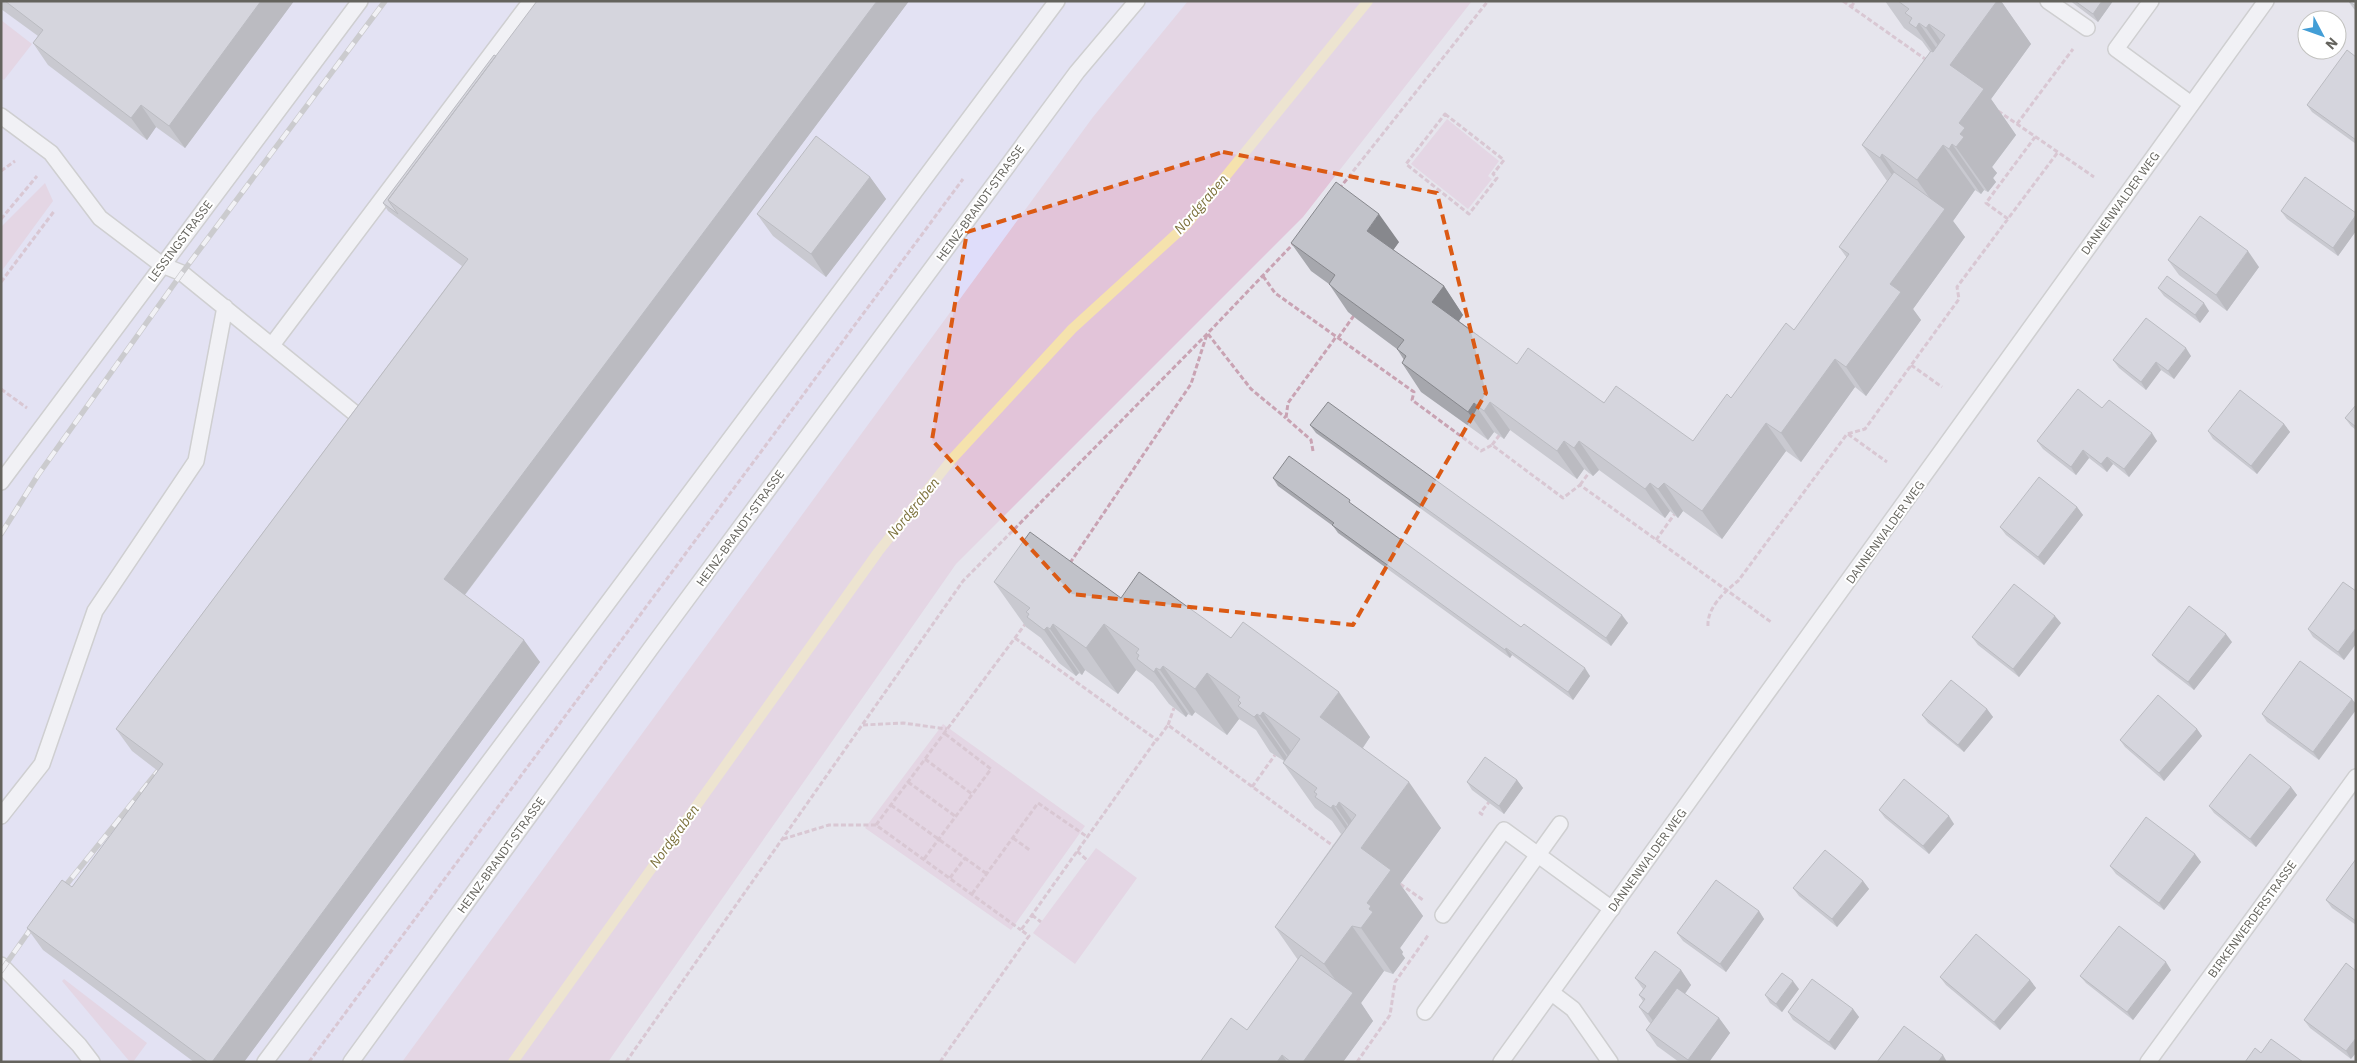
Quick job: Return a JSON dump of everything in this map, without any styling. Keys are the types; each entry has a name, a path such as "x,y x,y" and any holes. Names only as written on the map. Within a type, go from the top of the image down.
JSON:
{"street":[{"name":"LESSINGSTRASSE","path":"1,482 360,1"},
{"path":"272,346 531,1"},
{"path":"265,1062 1057,1"},
{"name":"HEINZ-BRANDT-STRASSE","path":"351,1062 645,656 1065,88 1137,1"},
{"path":"2048,1 2087,28"},
{"path":"2151,1 2116,49 2191,104"},
{"name":"DANNENWALDER WEG","path":"1501,1062 1928,473 2266,1"},
{"path":"1,116 53,157 100,218 162,265 182,273 374,428"},
{"path":"1,816 42,764 95,611 196,461 225,307"},
{"name":"BIRKENWERDERSTRASSE","path":"2148,1062 2356,777"},
{"path":"1425,1012 1560,824"},
{"path":"1443,915 1504,830 1537,856 1612,909"},
{"path":"1,965 79,1045 92,1062"},
{"path":"1552,993 1573,1009 1610,1062"}],"path":[{"path":"1335,195 1488,1"},
{"path":"1843,1 1936,67"},
{"path":"1851,6 1855,1"},
{"path":"2017,124 2054,75"},
{"path":"1995,109 2094,177"},
{"path":"1445,114 1504,160 1494,174 1497,178 1469,214 1406,164 1445,114"},
{"path":"2008,218 1986,203 2035,137"},
{"path":"1708,626 1708,616 1726,590 1738,581 1847,434 1865,428 1959,299 1957,287 2058,152"},
{"path":"1,219 53,157"},
{"path":"1,171 15,161"},
{"path":"309,1062 967,174"},
{"path":"1988,184 1996,190"},
{"path":"1,282 55,210"},
{"path":"626,1062 963,581 1208,334 1297,240"},
{"path":"1263,276 1275,293 1414,392"},
{"path":"1286,418 1288,403 1356,312"},
{"path":"1208,334 1251,389 1311,440 1313,451"},
{"path":"1069,564 1191,384 1208,334"},
{"path":"1911,365 1942,387"},
{"path":"1417,388 1412,400 1481,451 1492,445 1502,432"},
{"path":"1,389 29,409"},
{"path":"1847,434 1887,462"},
{"path":"1492,445 1564,498 1580,485 1591,470"},
{"path":"1580,485 1771,622"},
{"path":"1656,540 1676,512"},
{"path":"876,824 1031,616"},
{"path":"1015,638 1157,740"},
{"path":"1060,671 1064,666"},
{"path":"1021,930 1086,836 1168,725 1174,708"},
{"path":"862,725 903,723 945,731 991,769 924,859"},
{"path":"1168,725 1338,849"},
{"path":"1252,786 1275,755"},
{"path":"925,759 972,794"},
{"path":"908,782 955,816"},
{"path":"972,894 1038,803 1086,836"},
{"path":"890,805 987,874"},
{"path":"783,839 829,825 876,824 1029,936 940,1062"},
{"path":"1013,838 1031,851"},
{"path":"1077,851 1087,860"},
{"path":"950,878 965,858"},
{"path":"1356,1062 1390,1015 1395,982 1443,915 1400,884"},
{"path":"1032,915 1041,922"},
{"path":"1396,969 1402,973"}],"highlighted area":[{"path":"1223,152 1437,193 1486,393 1353,625 1072,594 932,440 967,232"}],"shaded area":[{"path":"1,1 1262,1 421,1062 1,1062"},
{"path":"1188,1 1472,1 1303,217 956,564 608,1062 402,1062 1093,117"},
{"path":"1,20 32,44 4,80 1,78"},
{"path":"1447,119 1499,161 1488,176 1492,179 1468,209 1411,164"},
{"path":"45,183 53,201 1,272 1,227"},
{"path":"943,724 1085,826 1011,930 865,828"},
{"path":"1096,848 1137,878 1075,964 1033,933"},
{"path":"64,979 147,1043 133,1062 130,1062 62,981"}],"building":[{"path":"5,1 261,1 169,126 141,105 131,118 33,43 43,30"},
{"path":"537,1 877,1 444,579 524,640 212,1062 208,1062 27,928 62,880 72,887 163,764 116,729 468,259 388,200"},
{"path":"1898,1 1997,1 1950,65 1984,89 1959,123 1965,128 1960,134 1964,137 1956,147 1952,144 1949,149 1943,145 1917,180 1882,154 1880,158 1862,145 1931,51 1933,52 1945,35 1929,24 1926,28 1919,23 1916,28 1909,23 1912,18 1905,13 1909,9"},
{"path":"2075,1 2102,1 2093,14"},
{"path":"2348,1 2356,1 2356,6"},
{"path":"2347,50 2356,57 2356,140 2307,105 2340,60 2347,60"},
{"path":"494,55 496,56 388,200 398,214 383,203"},
{"path":"816,136 870,177 811,254 757,214"},
{"path":"1894,172 1945,209 1890,284 1901,292 1846,367 1835,359 1781,433 1766,423 1702,511 1664,483 1658,489 1650,483 1645,489 1579,441 1574,448 1564,441 1557,451 1490,402 1484,411 1474,403 1468,412 1402,363 1406,356 1397,349 1404,340 1338,292 1329,284 1335,275 1291,243 1336,182 1379,214 1367,231 1444,286 1432,302 1517,364 1528,348 1604,403 1616,386 1693,441 1727,394 1731,398 1786,323 1794,330 1849,254 1839,247"},
{"path":"2305,177 2356,213 2333,248 2281,211"},
{"path":"2200,216 2248,251 2216,295 2168,260"},
{"path":"2167,276 2204,303 2195,315 2158,288"},
{"path":"2146,318 2186,348 2168,371 2156,362 2141,382 2113,360"},
{"path":"2078,389 2102,408 2109,400 2152,433 2124,469 2107,457 2101,464 2083,450 2071,467 2037,441"},
{"path":"2240,390 2284,424 2251,466 2208,431"},
{"path":"1328,402 1622,615 1606,638 1310,425"},
{"path":"2356,405 2356,427 2345,418"},
{"path":"1289,456 1521,627 1524,624 1585,668 1568,692 1506,648 1505,650 1332,525 1334,523 1273,478"},
{"path":"2039,477 2077,507 2038,557 2000,527"},
{"path":"1030,532 1121,598 1139,572 1231,638 1243,622 1339,692 1320,717 1409,782 1361,848 1391,870 1367,903 1371,906 1369,909 1373,912 1361,928 1352,926 1324,964 1275,927 1356,815 1339,802 1336,807 1333,805 1331,808 1315,797 1317,794 1314,792 1317,788 1283,763 1300,739 1263,712 1260,716 1257,714 1254,717 1238,706 1241,703 1238,700 1240,697 1207,673 1195,689 1163,666 1160,670 1156,668 1154,672 1137,659 1139,655 1136,653 1139,649 1104,624 1086,648 1053,624 1050,629 1047,627 1044,630 1027,617 1029,614 1026,612 1030,608 994,582"},
{"path":"2343,582 2356,591 2356,628 2338,652 2308,629"},
{"path":"2014,584 2055,616 2013,669 1972,637"},
{"path":"2189,606 2226,634 2188,682 2152,655"},
{"path":"2300,661 2352,699 2313,752 2262,714"},
{"path":"1951,680 1987,709 1958,745 1922,715"},
{"path":"2158,695 2197,729 2159,773 2120,740"},
{"path":"2250,754 2291,787 2250,839 2209,806"},
{"path":"1485,757 1517,780 1499,806 1467,782"},
{"path":"1904,779 1949,816 1923,846 1879,810"},
{"path":"2146,817 2195,854 2159,903 2110,866"},
{"path":"1825,850 1863,881 1832,919 1793,888"},
{"path":"2356,859 2356,921 2326,900"},
{"path":"1716,880 1759,911 1720,964 1677,933"},
{"path":"2119,926 2166,962 2127,1012 2080,976"},
{"path":"1976,934 2030,980 1994,1022 1940,977"},
{"path":"1655,951 1681,970 1648,1014 1639,1007 1645,999 1639,995 1646,986 1635,978"},
{"path":"1301,955 1353,993 1303,1062 1291,1062 1282,1055 1277,1062 1200,1062 1231,1018 1247,1030"},
{"path":"2346,963 2356,971 2356,1038 2346,1051 2304,1020"},
{"path":"1782,973 1793,981 1776,1004 1765,995"},
{"path":"1812,979 1853,1009 1829,1042 1788,1012"},
{"path":"1677,988 1719,1018 1688,1060 1646,1030"},
{"path":"1904,1026 1943,1055 1938,1062 1877,1062"},
{"path":"2271,1039 2303,1062 2245,1062 2255,1048 2261,1053"}],"waterway":[{"name":"Nordgraben","path":"513,1062 878,552 952,459 1072,329 1186,225 1368,1"}],"railway":[{"path":"1,534 38,475 182,273 385,1"},
{"path":"58,895 158,771"},
{"path":"1,971 37,920"}]}
